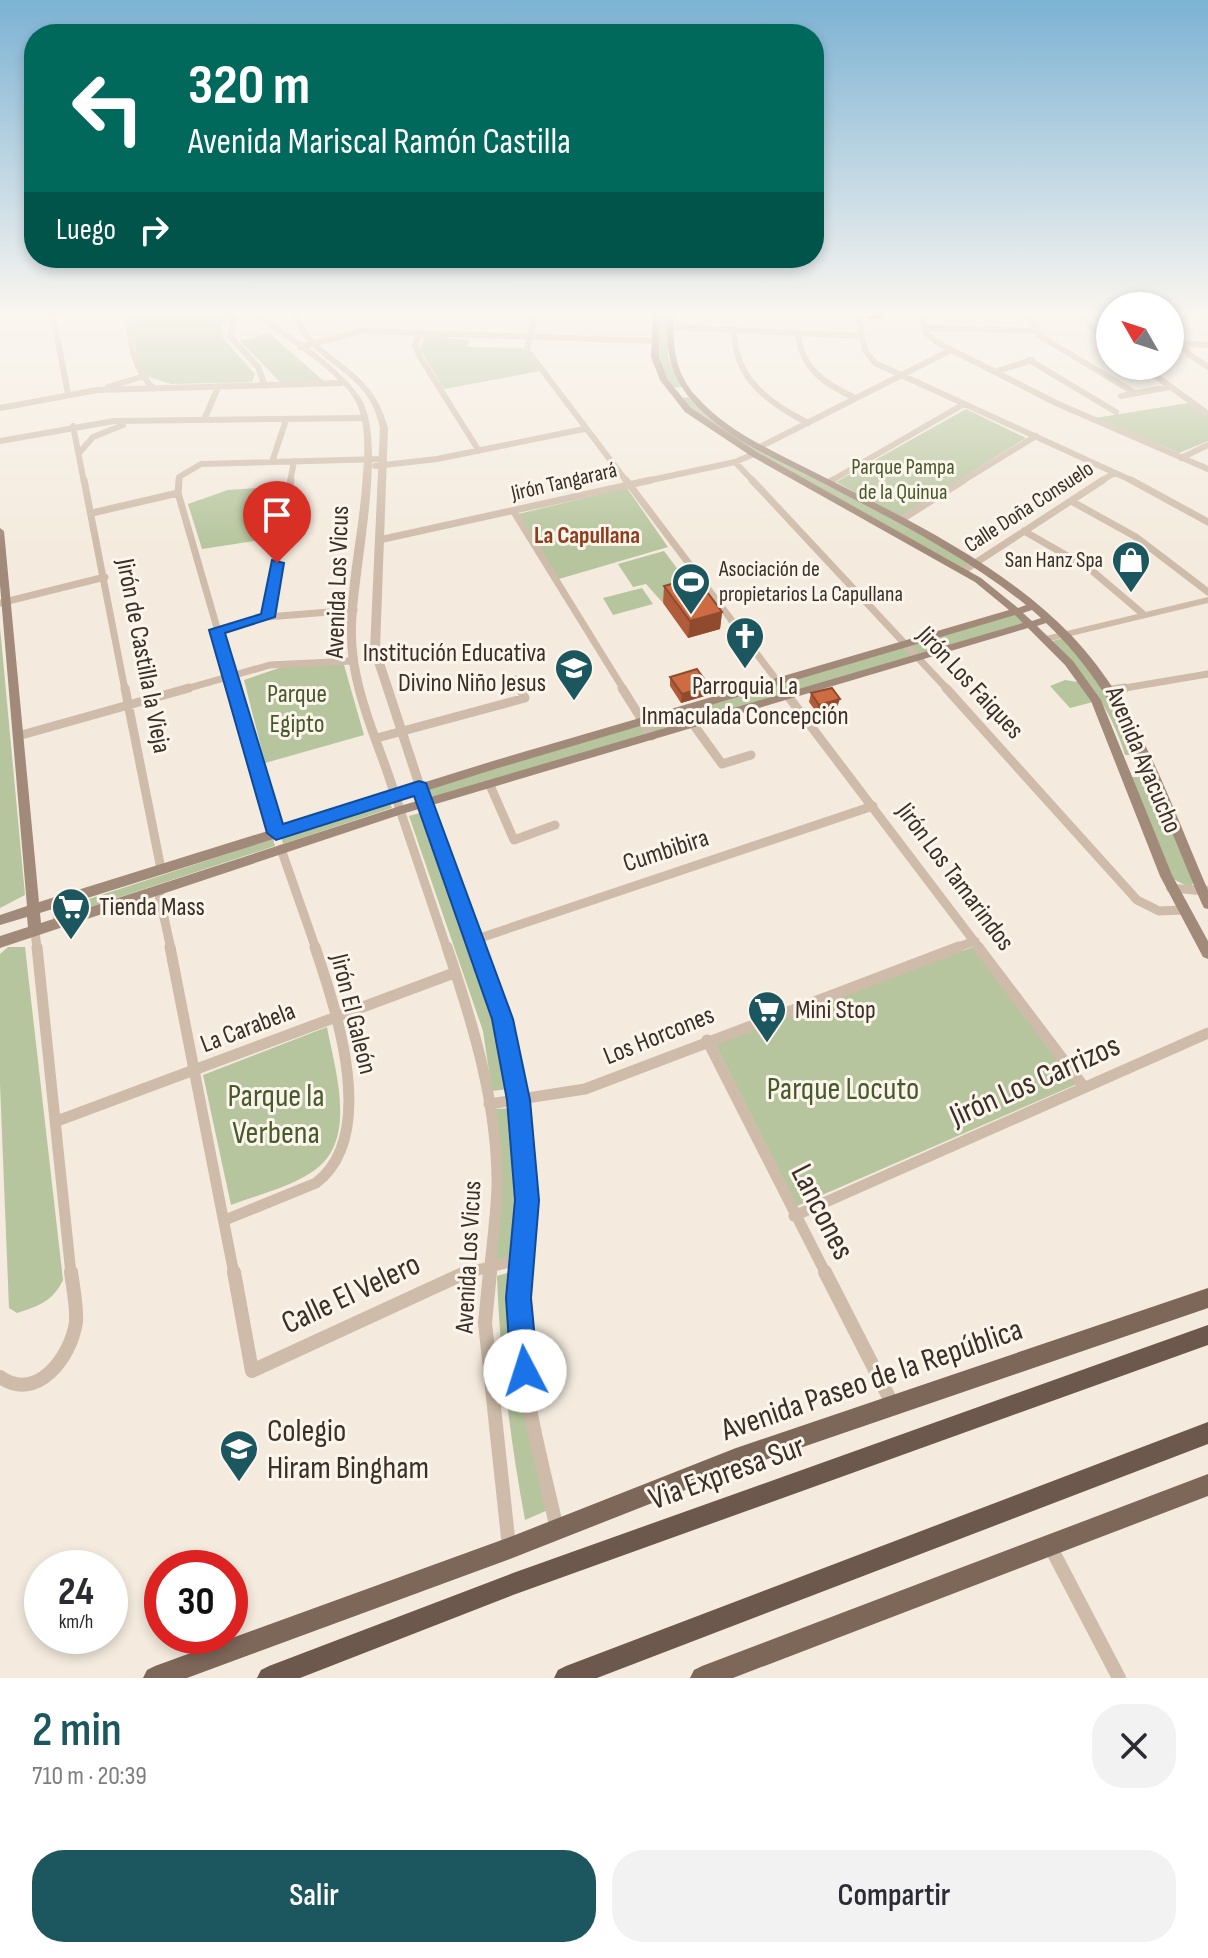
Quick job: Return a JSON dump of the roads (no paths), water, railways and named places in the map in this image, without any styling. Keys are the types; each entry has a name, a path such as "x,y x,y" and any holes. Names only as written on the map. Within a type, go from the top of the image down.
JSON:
{"highway":[{"name":"Via Expresa Sur","path":"269,1678 513,1584 1208,1335"},
{"path":"566,1678 1208,1433"}],"main road":[{"name":"Avenida Ayacucho","path":"690,393 717,420 757,450 978,580 1046,639 1096,700 1172,889 1208,953"},
{"name":"Avenida Ayacucho","path":"674,394 706,425 828,483 976,563 1035,606 1065,634 1112,690 1153,774 1205,890 1208,904"},
{"path":"0,531 3,602 35,931"},
{"path":"978,580 991,573"},
{"path":"0,920 419,787 1035,606"},
{"path":"0,942 425,802 1048,619"},
{"path":"1120,757 1145,757"},
{"path":"1127,775 1153,774"},
{"name":"Avenida Paseo de la República","path":"155,1678 510,1548 736,1459 1208,1298"},
{"path":"702,1678 1208,1485"}],"street":[{"path":"0,408 73,393"},
{"path":"204,420 215,393"},
{"name":"Avenida Los Vicus","path":"351,393 358,400 364,418 366,463 352,661 475,1031 489,1104 497,1186 485,1323 510,1548"},
{"name":"Avenida Los Vicus","path":"370,393 379,405 384,428 375,650 400,732 507,1033 519,1100 527,1200 518,1298 527,1396 557,1529"},
{"path":"443,393 479,451"},
{"path":"558,393 778,682"},
{"path":"763,393 777,406 808,423"},
{"path":"845,393 855,398"},
{"name":"Jirón Tangarará","path":"379,540 735,462 864,393"},
{"path":"940,393 1114,473 1208,522"},
{"path":"1038,393 1208,469"},
{"path":"1085,393 1116,412"},
{"path":"1121,396 1134,393"},
{"path":"1179,393 1208,414"},
{"path":"828,483 964,404"},
{"path":"0,441 73,426 138,421 364,418"},
{"path":"272,462 286,420"},
{"path":"79,453 98,435 138,421"},
{"name":"Jirón de Castilla la Vieja","path":"73,426 161,869"},
{"path":"276,833 178,493 179,477 201,464 382,462 479,451 584,429"},
{"path":"899,521 1036,436"},
{"path":"1181,458 1208,445"},
{"path":"267,617 294,461"},
{"name":"Jirón Los Faiques","path":"735,462 1137,900 1159,911 1183,910"},
{"name":"Calle Doña Consuelo","path":"963,571 1114,473"},
{"path":"92,513 178,493"},
{"path":"1071,501 1136,537 1208,592"},
{"path":"514,512 652,736"},
{"path":"1024,531 1090,569 1143,614"},
{"path":"3,602 105,577"},
{"path":"1046,639 1208,600"},
{"path":"217,630 267,617 354,610"},
{"path":"18,736 292,662 352,661"},
{"path":"1112,690 1208,674"},
{"path":"377,738 525,698 515,679"},
{"name":"Jirón Los Tamarindos","path":"788,696 1084,1087"},
{"path":"693,724 722,764 751,755"},
{"path":"489,783 514,840 555,825"},
{"name":"Cumbibira","path":"474,940 873,806"},
{"name":"Jirón El Galeón","path":"225,1220 311,1186 327,1175 347,1141 351,1101 336,1019 281,849"},
{"path":"1172,889 1205,890"},
{"path":"158,890 225,1220"},
{"path":"0,1377 14,1385 27,1385 43,1378 62,1360 76,1320 35,931"},
{"name":"Los Horcones","path":"489,1104 585,1089 707,1040 975,941"},
{"name":"La Carabela","path":"57,1121 197,1072 454,973"},
{"name":"Jirón Los Carrizos","path":"794,1216 1208,1033"},
{"name":"Lancones","path":"707,1040 894,1407"},
{"name":"Calle El Velero","path":"225,1220 252,1371 465,1272 521,1259"},
{"path":"1050,1546 1119,1678"}],"place":[{"name":"San Hanz Spa","path":"1131,594"},
{"name":"Asociación de propietarios La Capullana","path":"691,616"},
{"name":"Parroquia La Inmaculada Concepción","path":"745,670"},
{"name":"Institución Educativa Divino Niño Jesus","path":"574,702"},
{"name":"Tienda Mass","path":"71,941"},
{"name":"Mini Stop","path":"767,1044"},
{"name":"Colegio Hiram Bingham","path":"239,1483"}],"district":[{"name":"La Capullana","path":"587,535"}],"park label":[{"name":"Parque Pampa de la Quinua","path":"903,480"},
{"name":"Parque Egipto","path":"297,709"},
{"name":"Parque Locuto","path":"843,1089"},
{"name":"Parque la Verbena","path":"276,1114"}]}
